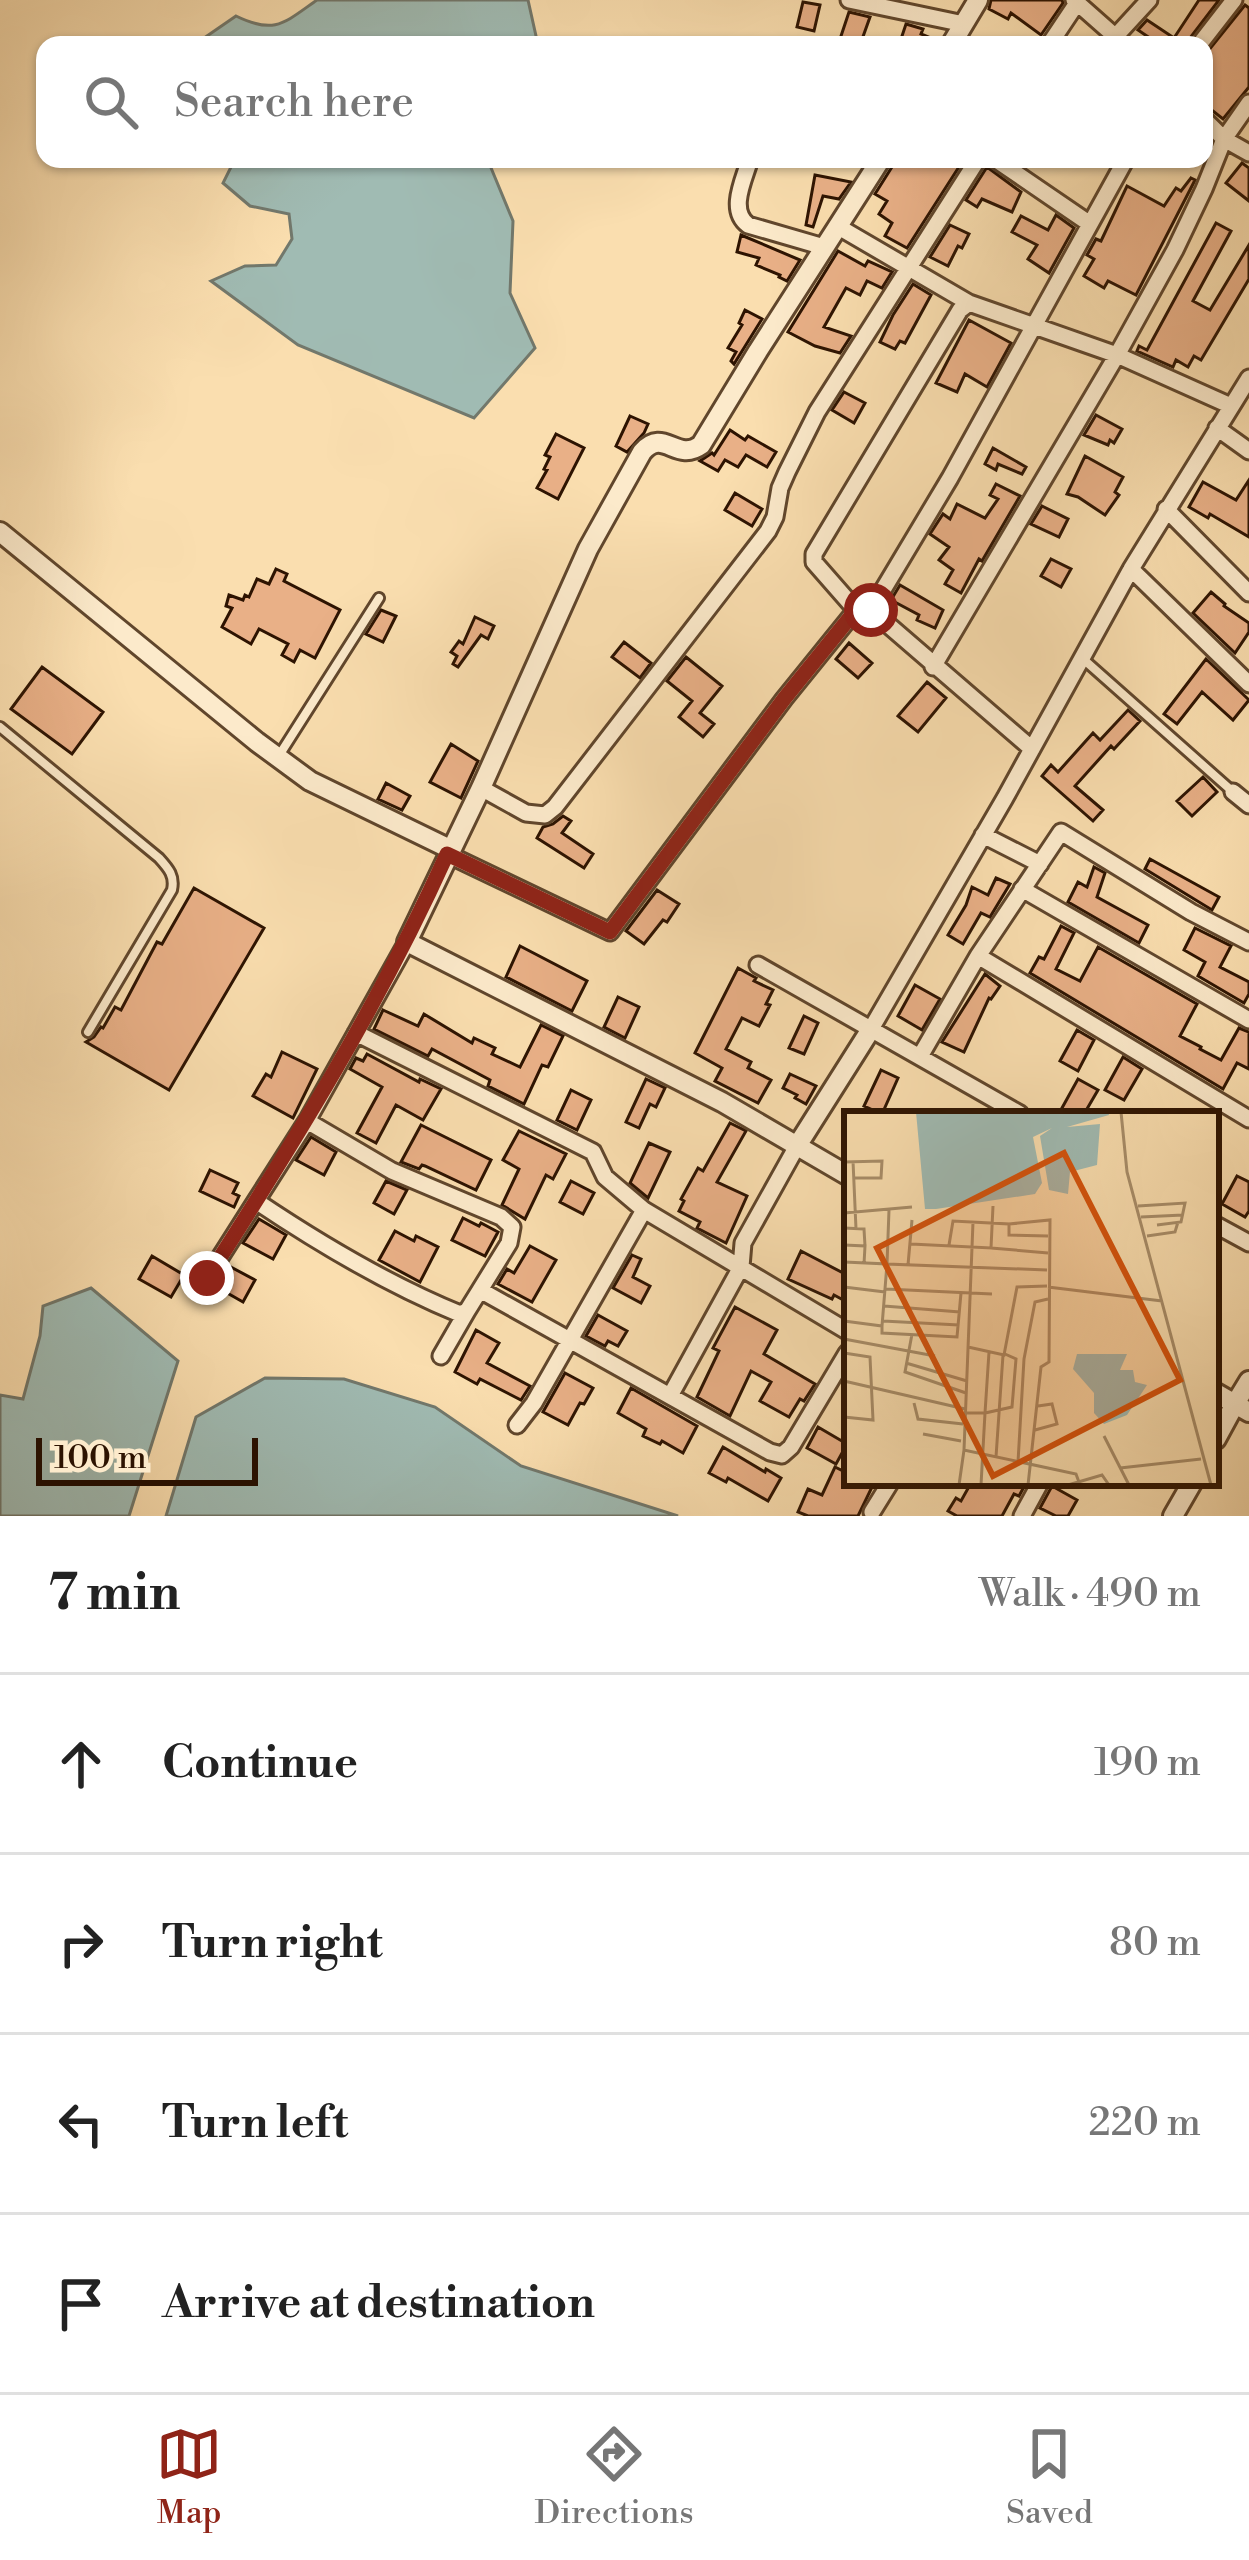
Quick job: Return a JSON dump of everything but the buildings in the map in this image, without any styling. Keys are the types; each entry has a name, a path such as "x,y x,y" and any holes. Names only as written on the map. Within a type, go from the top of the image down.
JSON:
{"street":[{"path":"849,0 964,24"},
{"path":"957,36 978,0"},
{"path":"1124,36 1149,0"},
{"path":"1206,36 1234,0"},
{"path":"1054,36 1075,1 1114,36"},
{"path":"1213,166 1224,139 1249,103"},
{"path":"1213,128 1249,154"},
{"path":"747,168 737,211 740,219 824,247"},
{"path":"207,1278 307,1121 407,942 588,550 642,452 659,442 684,451 701,445 875,168"},
{"path":"481,788 526,813 545,815 555,807 768,531 780,488 817,412 972,168"},
{"path":"1008,168 1090,224"},
{"path":"0,532 310,782 610,932 784,699 864,610 950,478 1121,168"},
{"path":"933,667 1117,355 1175,250 1212,168"},
{"path":"837,226 969,303 1117,355 1231,406"},
{"path":"969,303 960,310 814,554 814,562 864,610 1032,749"},
{"path":"670,1396 741,1267 743,1243 797,1146 871,1029 1166,509 1249,378"},
{"path":"1217,428 1249,452"},
{"path":"1166,509 1249,592"},
{"path":"1131,569 1249,685"},
{"path":"1233,792 1249,805"},
{"path":"922,1053 978,956 1061,832 1249,943"},
{"path":"983,835 1040,864"},
{"path":"1022,889 1249,1020"},
{"path":"407,942 722,1102 844,1173"},
{"path":"978,956 1249,1119"},
{"path":"758,965 1015,1111"},
{"path":"356,1033 592,1152 605,1177 644,1210 844,1329"},
{"path":"307,1121 392,1171 501,1217 512,1227 509,1243 441,1356"},
{"path":"256,1201 386,1278 451,1311 467,1311"},
{"path":"517,1425 644,1210"},
{"path":"1219,1227 1249,1243"},
{"path":"480,1290 782,1455 844,1358"},
{"path":"1219,1435 1242,1408 1249,1382"},
{"path":"872,1512 888,1486"},
{"path":"1030,1515 1039,1486"},
{"path":"1174,1516 1190,1486"}],"lane":[{"path":"278,757 379,598"},
{"path":"1082,658 1233,792"},
{"path":"0,727 170,870 172,890 88,1032"}],"water":[{"path":"317,0 528,0 536,36 207,36 236,16 270,25"},
{"path":"230,168 491,168 513,221 510,293 535,348 474,418 298,345 211,281 245,266 276,265 292,239 289,214 250,206 223,183"},
{"path":"91,1288 178,1361 129,1516 0,1516 0,1395 23,1399 43,1306"},
{"path":"265,1378 344,1379 435,1407 521,1466 678,1516 166,1516 196,1417"}],"route":[{"path":"207,1278 307,1121 407,942 447,854 610,932 856,610 871,610"}]}
